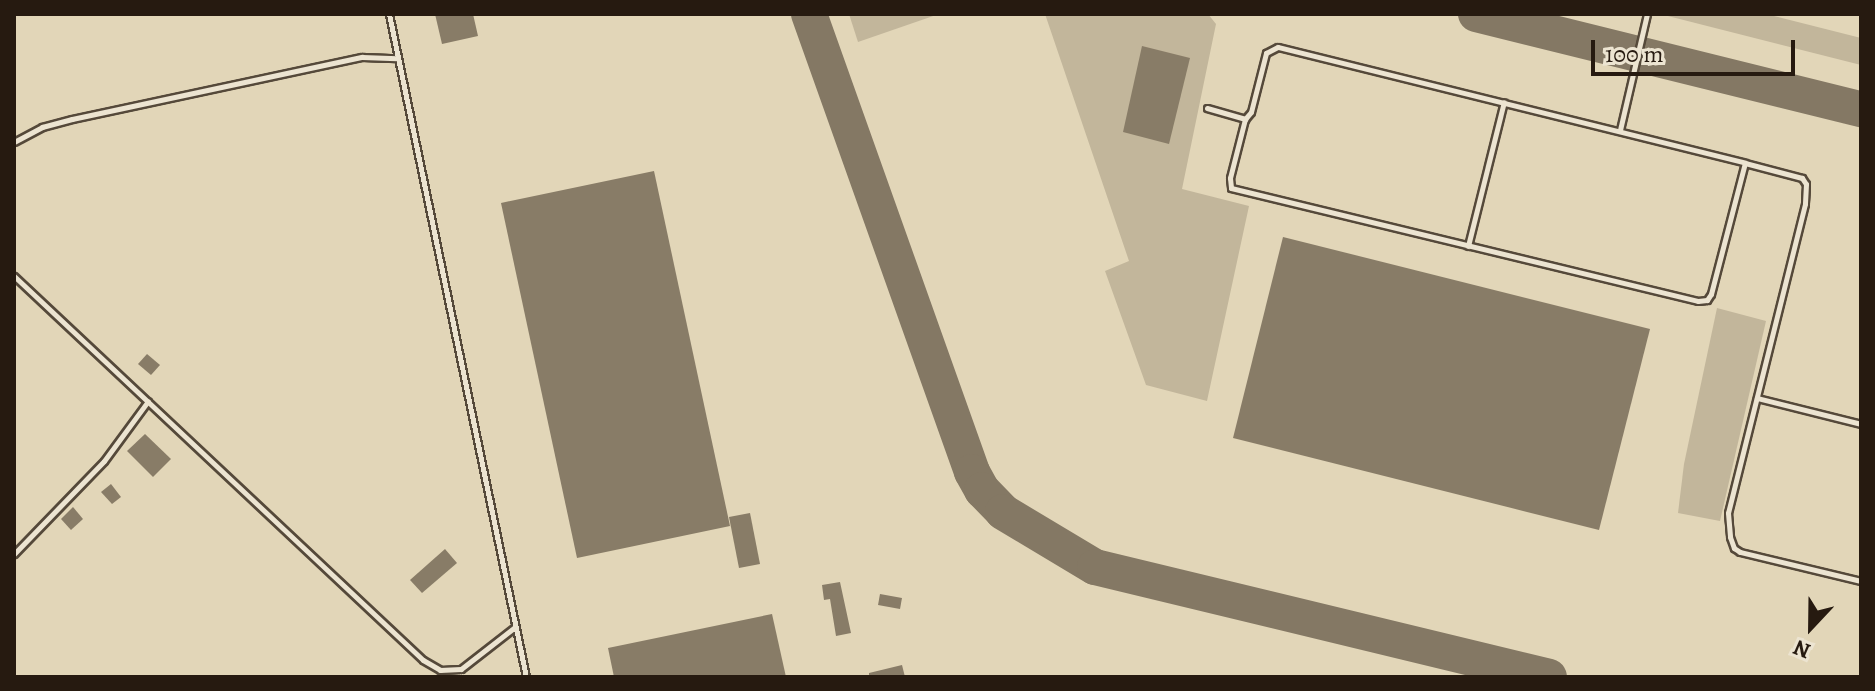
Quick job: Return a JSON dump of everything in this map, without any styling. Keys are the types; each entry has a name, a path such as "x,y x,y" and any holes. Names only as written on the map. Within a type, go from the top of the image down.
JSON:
{"lane":[{"path":"389,14 526,677"},
{"path":"1620,130 1647,14"},
{"path":"1745,163 1711,294 1703,301 1231,188 1230,178 1266,53 1278,47 1620,130 1799,177 1807,189 1728,513 1734,548 1861,581"},
{"path":"14,142 42,127 72,119 362,57 397,58"},
{"path":"1468,246 1504,102"},
{"path":"1207,108 1245,119"},
{"path":"14,276 432,666 448,671 461,669 515,627"},
{"path":"1757,398 1861,424"},
{"path":"14,554 104,461 148,401"}],"shaded area":[{"path":"849,14 939,14 858,42"},
{"path":"1045,14 1208,14 1216,24 1182,189 1249,206 1207,401 1146,385 1105,271 1129,261"},
{"path":"1660,14 1766,14 1861,38 1861,65"},
{"path":"1717,308 1766,321 1720,521 1678,513 1684,464"}],"building":[{"path":"435,14 473,14 478,36 442,44"},
{"path":"1142,46 1190,58 1169,144 1123,132"},
{"path":"654,171 730,526 577,558 501,203"},
{"path":"1283,237 1650,329 1599,530 1233,438"},
{"path":"147,354 160,365 151,375 138,364"},
{"path":"145,434 171,459 153,477 127,451"},
{"path":"111,484 121,497 112,504 101,492"},
{"path":"73,507 83,519 71,530 61,519"},
{"path":"750,513 760,564 739,568 729,517"},
{"path":"445,549 457,563 422,593 410,580"},
{"path":"840,582 851,633 836,636 830,599 824,600 822,585"},
{"path":"880,594 902,598 900,609 878,605"},
{"path":"772,614 786,677 614,677 608,648"},
{"path":"902,665 905,677 869,677 869,673"}],"taxiway":[{"path":"809,14 972,472 982,490 1003,512 1095,567 1549,677"},
{"path":"1476,14 1861,109"}]}
